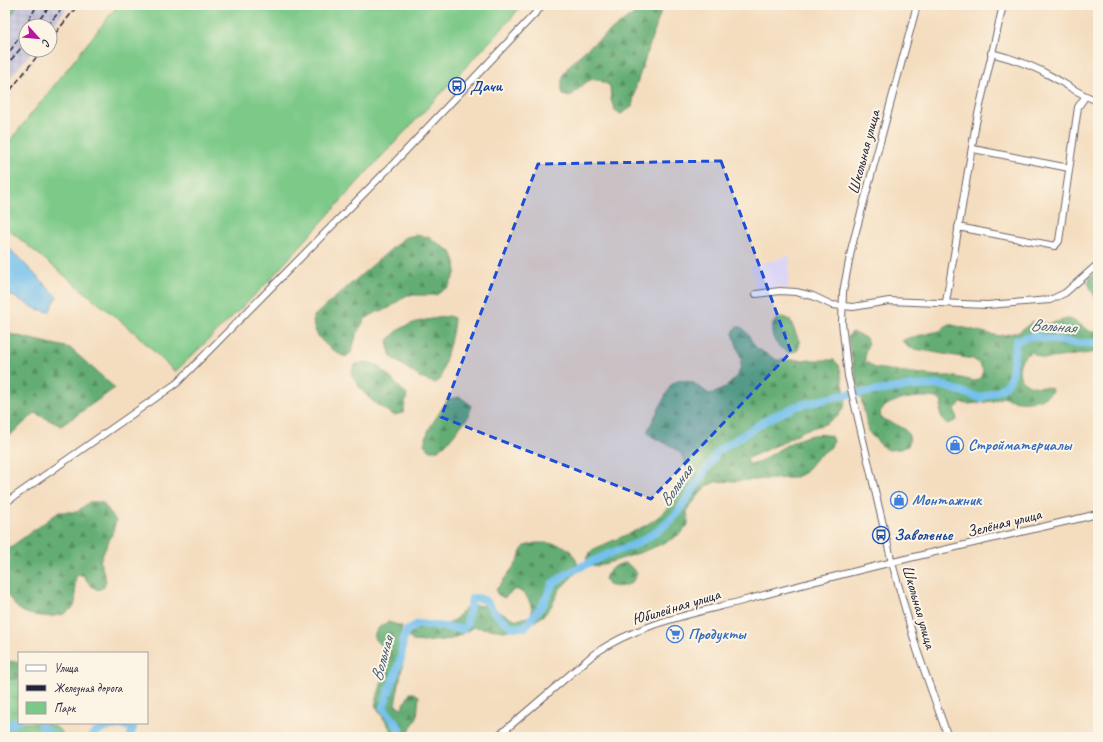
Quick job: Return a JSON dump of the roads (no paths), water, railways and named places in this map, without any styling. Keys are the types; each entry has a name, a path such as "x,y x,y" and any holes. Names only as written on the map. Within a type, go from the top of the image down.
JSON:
{"street":[{"path":"5,503 177,383 395,162 543,5"},
{"name":"Школьная улица","path":"917,5 845,276 842,306 843,342 848,376 856,413 892,563 917,650 948,737"},
{"path":"946,302 958,227 990,53 1002,5"},
{"path":"990,53 1032,67 1049,75 1085,97 1098,101"},
{"path":"958,227 1055,246 1059,241 1078,107 1085,97"},
{"path":"973,149 1069,168"},
{"path":"756,294 780,291 796,292 813,296 832,305 842,306 863,306 889,301 986,304 1050,300 1065,293 1098,264"},
{"name":"Зелёная улица","path":"892,563 1098,514"},
{"name":"Юбилейная улица","path":"497,737 594,654 619,639 673,620 726,605 845,573 892,563"}],"water":[{"path":"5,244 57,297 49,312 37,309 5,292"}],"waterway":[{"name":"Вольная","path":"398,737 400,729 383,707 401,658 403,640 407,630 418,624 463,629 466,625 472,598 483,599 494,612 511,627 525,627 543,604 553,583 568,573 608,554 634,545 658,531 677,514 718,451 770,418 797,406 838,396 913,386 941,385 981,398 1002,389 1008,383 1011,377 1017,340 1032,336 1072,343 1098,343"},
{"name":"Вольная","path":"5,726 18,721"},
{"name":"Вольная","path":"41,724 45,731 58,737"},
{"name":"Вольная","path":"91,737 100,730 117,725 133,728 130,737"}],"railway":[{"path":"5,59 22,33 37,5"},
{"path":"40,18 51,5"},
{"path":"54,18 65,5"},
{"path":"58,30 78,5"},
{"path":"5,67 18,52"},
{"path":"5,97 36,58"}],"place":[{"name":"Дачи","path":"457,86"},
{"name":"Стройматериалы","path":"955,445"},
{"name":"Монтажник","path":"899,500"},
{"name":"Заволенье","path":"881,535"},
{"name":"Продукты","path":"675,634"}]}
